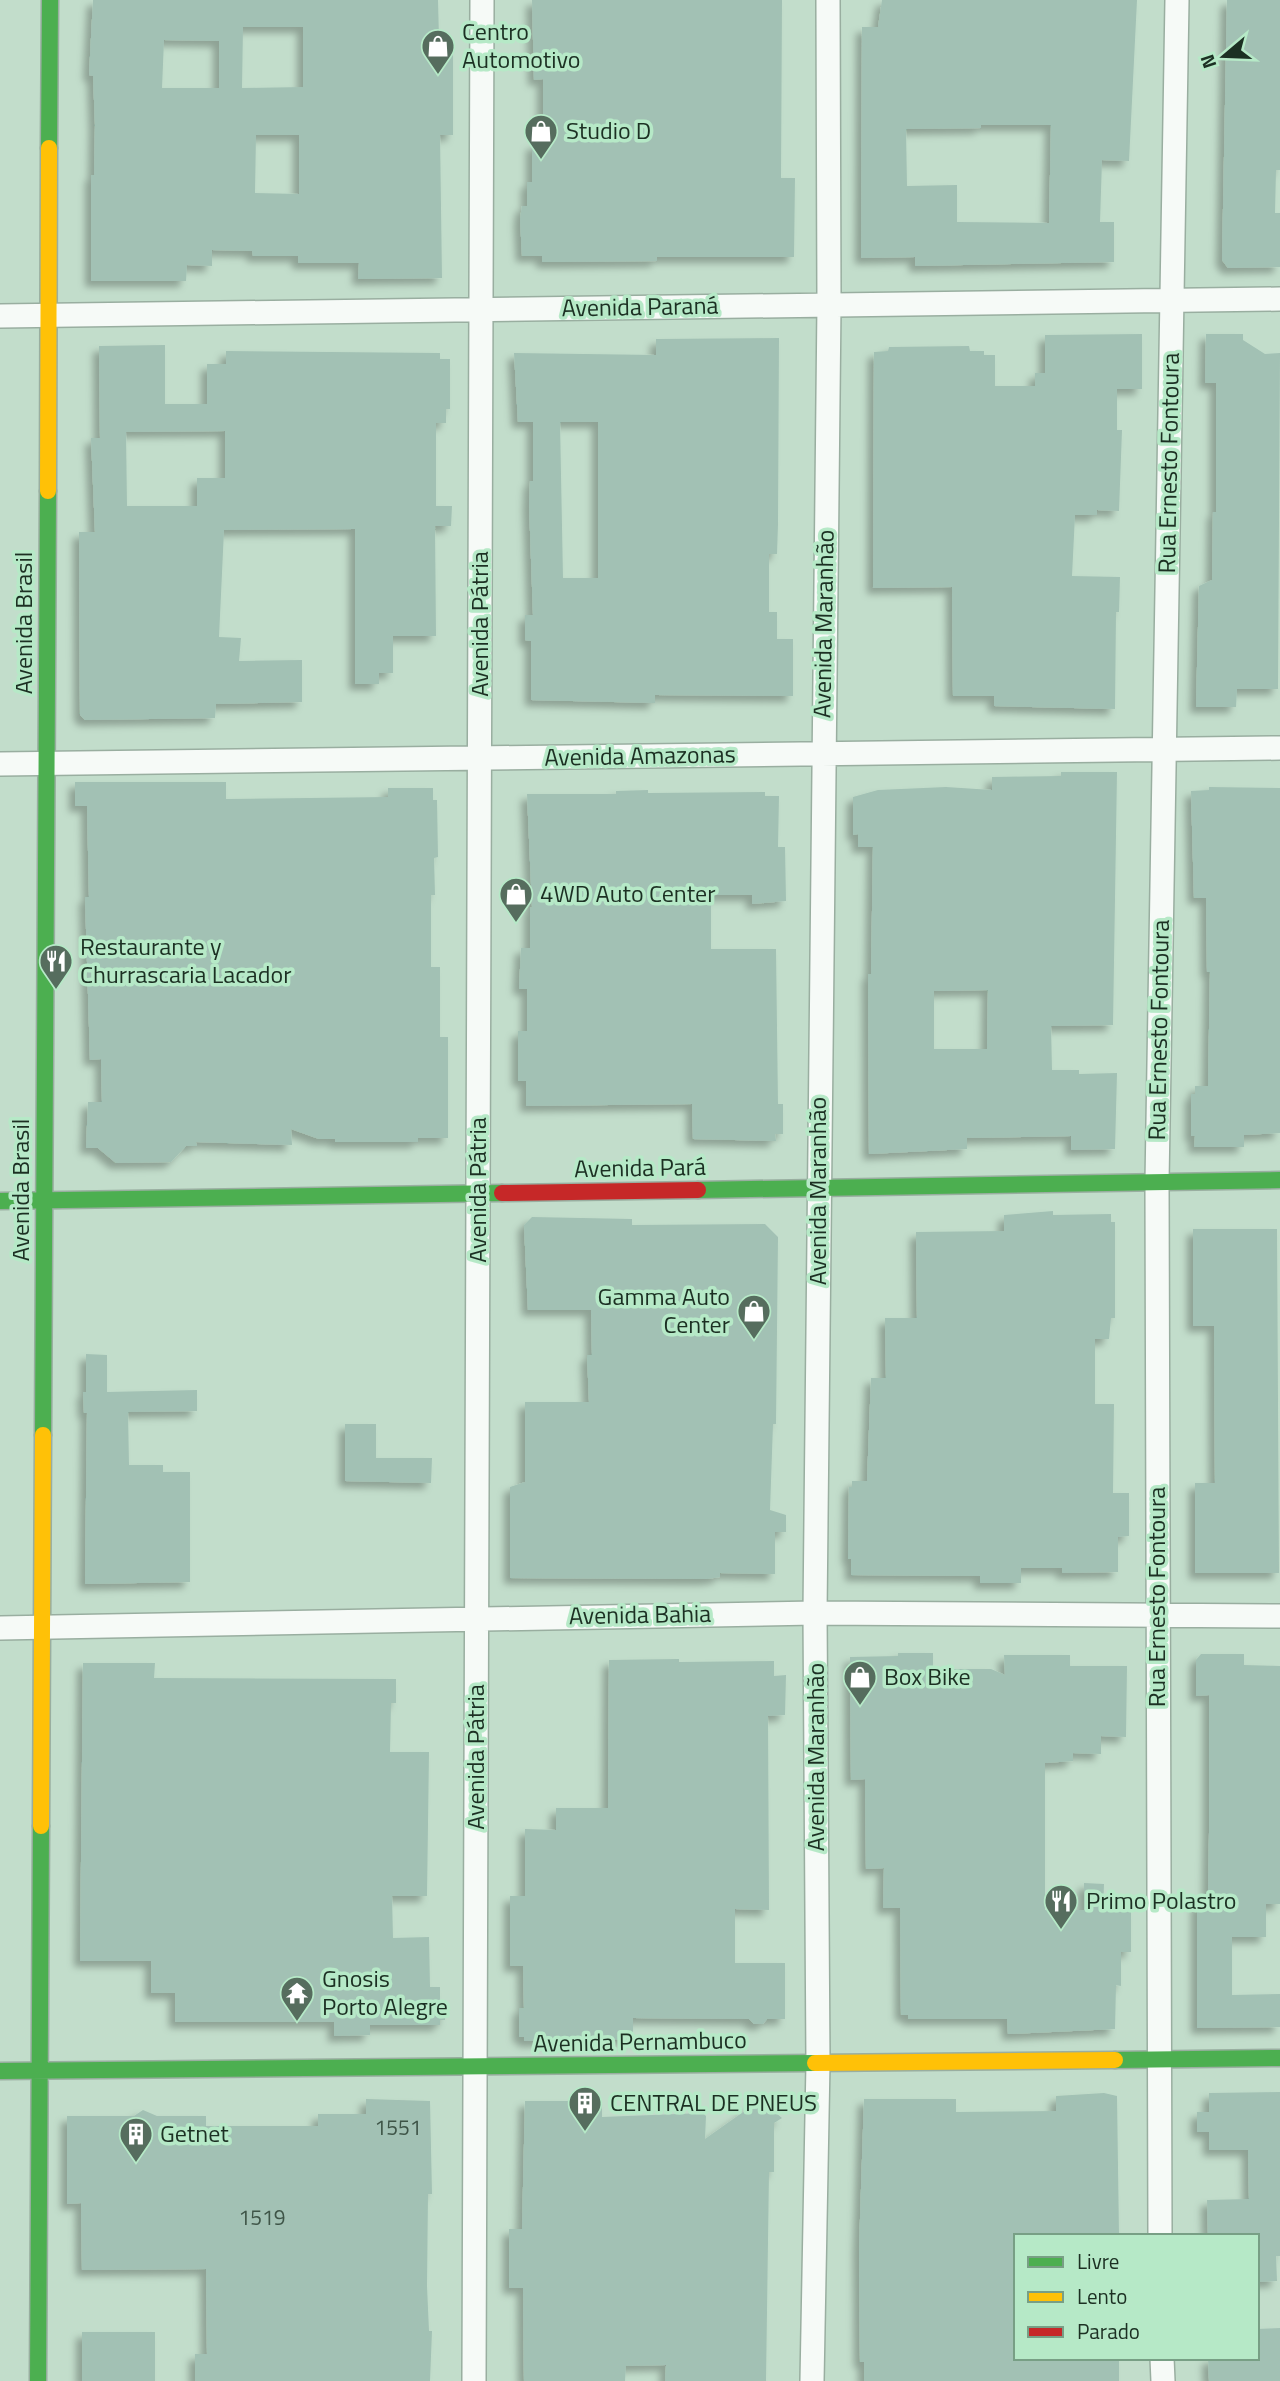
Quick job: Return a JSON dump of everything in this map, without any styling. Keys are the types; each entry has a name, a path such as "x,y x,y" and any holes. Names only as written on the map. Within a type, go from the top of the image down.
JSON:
{"street":[{"name":"Avenida Brasil","path":"38,2381 50,0"},
{"name":"Avenida Pátria","path":"474,2381 482,0"},
{"name":"Avenida Maranhão","path":"812,2381 818,2063 815,1613 817,1187 829,304 828,0"},
{"name":"Rua Ernesto Fontoura","path":"1160,2234 1157,2060 1157,1182 1177,0"},
{"name":"Avenida Paraná","path":"0,316 1280,299"},
{"name":"Avenida Amazonas","path":"0,764 1280,748"},
{"name":"Avenida Pará","path":"0,1201 1280,1180"},
{"name":"Avenida Bahia","path":"0,1628 815,1613 1280,1616"},
{"name":"Avenida Pernambuco","path":"0,2071 1280,2058"},
{"path":"1162,2360 1163,2381"}],"building":[{"path":"93,0 438,0 439,39 453,38 453,135 440,135 442,278 358,279 359,263 298,263 298,256 253,256 252,251 212,250 212,266 187,265 186,281 91,281 91,175 94,175 95,125 93,76 89,75","holes":["243,27 303,27 303,87 242,88","164,40 219,41 219,88 162,88","256,135 299,135 299,194 255,193"]},
{"path":"532,0 782,0 781,178 795,178 794,257 657,257 657,261 542,262 542,256 522,256 520,219 522,206 527,206 527,182 532,182 532,144 543,143 543,79 534,80"},
{"path":"882,0 1137,0 1129,161 1102,160 1100,222 1114,222 1114,262 915,266 915,257 861,258 862,27 878,27","holes":["1051,125 1049,223 957,222 957,185 907,186 906,129"]},
{"path":"1227,0 1280,0 1280,170 1276,170 1275,213 1280,213 1280,267 1228,268 1222,260"},
{"path":"1142,334 1142,389 1117,389 1117,430 1122,430 1119,511 1097,510 1097,515 1075,515 1072,576 1120,577 1119,612 1116,612 1115,709 994,706 994,696 953,696 952,587 873,588 874,352 888,351 889,347 969,346 970,351 984,351 984,355 995,355 995,386 1035,386 1035,373 1045,373 1045,335"},
{"path":"1206,334 1243,334 1243,340 1265,354 1280,353 1278,689 1237,689 1236,707 1196,707 1199,586 1212,580 1213,512 1216,512 1216,383 1205,383"},
{"path":"779,338 777,554 769,554 769,612 777,612 777,639 793,639 793,696 655,695 655,703 531,700 531,641 525,640 525,615 533,615 529,504 530,481 533,481 533,422 518,422 514,353 656,355 656,339","holes":["560,422 598,422 598,578 563,578"]},
{"path":"165,345 165,404 207,404 207,364 226,364 226,351 440,353 440,359 450,359 450,409 446,409 446,423 436,423 436,506 452,506 451,526 435,526 436,636 393,636 393,673 379,673 379,684 355,684 355,529 224,530 219,637 241,638 239,661 302,660 302,702 216,704 215,718 85,720 80,715 79,532 95,532 91,438 100,438 99,346","holes":["225,431 225,478 197,478 197,506 127,506 126,432"]},
{"path":"1061,772 1117,772 1113,1025 1051,1026 1052,1070 1079,1070 1079,1074 1117,1073 1115,1149 1071,1150 1071,1136 967,1138 967,1149 869,1154 868,974 871,974 873,847 858,847 858,834 853,835 853,797 878,790 946,787 992,790 992,777 1061,776","holes":["988,990 987,1049 934,1049 934,991"]},
{"path":"75,782 226,782 226,799 388,797 388,788 433,788 433,800 437,800 438,857 434,858 435,895 431,895 431,967 440,967 440,1037 448,1037 448,1138 418,1138 418,1142 335,1142 335,1139 319,1139 291,1129 292,1145 196,1142 197,1146 186,1146 171,1162 116,1163 98,1148 86,1148 88,1102 102,1102 101,1059 90,1060 85,897 89,897 87,806 75,806"},
{"path":"1209,787 1280,788 1280,1133 1244,1135 1244,1147 1194,1147 1195,1136 1191,1136 1191,1094 1195,1094 1195,1086 1208,1086 1210,972 1207,972 1206,898 1194,898 1191,791 1209,790"},
{"path":"648,790 648,793 765,792 765,796 779,796 778,847 785,847 786,901 752,904 752,895 711,895 711,949 776,949 778,1104 783,1104 783,1134 775,1134 776,1141 693,1139 692,1104 526,1106 526,1081 518,1081 518,1031 527,1031 527,989 519,989 521,948 530,948 532,907 527,794 616,794 616,791"},
{"path":"1053,1211 1053,1215 1111,1214 1111,1222 1115,1222 1115,1318 1111,1318 1109,1339 1095,1339 1095,1404 1114,1404 1113,1493 1129,1493 1129,1536 1118,1537 1118,1572 1062,1573 1062,1568 1021,1568 1021,1583 980,1583 980,1576 851,1575 851,1559 848,1559 849,1487 852,1487 852,1481 867,1481 871,1378 886,1378 885,1318 917,1318 916,1232 1004,1231 1004,1215"},
{"path":"532,1217 632,1219 632,1225 765,1224 778,1237 776,1424 773,1424 770,1510 786,1515 786,1532 775,1532 775,1574 720,1573 720,1577 707,1579 510,1578 510,1487 525,1482 525,1402 589,1402 587,1355 592,1355 591,1310 528,1310 524,1225"},
{"path":"1193,1229 1277,1229 1279,1573 1195,1573 1195,1483 1215,1483 1214,1326 1193,1326"},
{"path":"86,1354 107,1355 107,1392 197,1390 197,1411 128,1412 129,1465 163,1465 163,1472 190,1472 190,1582 85,1584 87,1413 84,1413 83,1392 86,1392"},
{"path":"345,1424 376,1424 376,1458 432,1458 431,1483 345,1481"},
{"path":"898,1653 933,1653 933,1669 991,1669 1005,1675 1004,1655 1070,1655 1070,1666 1127,1666 1126,1737 1101,1736 1101,1754 1073,1753 1073,1761 1045,1763 1045,1910 1084,1910 1084,1883 1104,1884 1103,1910 1131,1910 1131,1952 1121,1952 1121,1986 1116,1985 1115,2029 1008,2034 1007,2019 908,2019 908,2015 901,2015 900,1908 883,1908 884,1868 866,1869 865,1779 851,1780 850,1657 898,1656"},
{"path":"1201,1654 1244,1654 1244,1665 1280,1666 1280,1904 1266,1904 1266,1937 1232,1937 1232,1995 1280,1994 1280,2027 1197,2028 1197,1902 1208,1902 1209,1833 1209,1695 1196,1696 1196,1660"},
{"path":"679,1659 679,1662 774,1661 774,1676 786,1675 785,1715 768,1716 769,1910 735,1909 735,1963 785,1963 785,2019 767,2019 763,2024 754,2024 749,2019 633,2018 633,2039 524,2041 524,2037 519,2037 519,2008 524,2008 523,1966 510,1966 510,1896 525,1896 525,1829 556,1830 556,1808 608,1808 609,1660"},
{"path":"83,1663 155,1663 154,1678 396,1679 396,1703 391,1703 390,1752 429,1752 427,1896 392,1896 393,1938 429,1937 430,1987 440,1987 440,2001 445,2001 445,2020 440,2020 440,2025 370,2025 370,2035 334,2036 334,2022 175,2022 175,1993 151,1993 151,1961 80,1961"},
{"path":"1280,2092 1280,2256 1276,2256 1277,2281 1259,2282 1259,2234 1208,2234 1207,2200 1249,2199 1248,2150 1209,2150 1209,2132 1197,2132 1197,2112 1209,2112 1209,2093"},
{"path":"1104,2093 1117,2096 1119,2234 1014,2234 1014,2360 1119,2360 1119,2381 864,2381 864,2362 860,2362 859,2249 864,2099 956,2099 956,2112 1056,2111 1056,2096"},
{"path":"366,2099 430,2101 432,2194 428,2194 427,2286 429,2331 432,2331 430,2381 195,2381 195,2354 207,2354 206,2269 82,2270 81,2203 67,2204 67,2116 134,2116 143,2110 157,2116 206,2116 206,2126 318,2126 318,2114 366,2114"},
{"path":"760,2100 782,2118 774,2123 774,2172 769,2172 766,2381 665,2381 666,2365 626,2366 625,2381 524,2381 523,2288 509,2288 509,2229 522,2229 525,2101 602,2101 602,2117 703,2113 706,2116 705,2139"},
{"path":"1280,2328 1280,2381 1209,2381 1208,2360 1259,2360 1259,2329"},
{"path":"82,2332 155,2332 155,2381 82,2381"}],"traffic: fast":[{"path":"49,148 50,0"},
{"path":"43,1435 48,491"},
{"path":"698,1190 1280,1180"},
{"path":"0,1201 502,1193"},
{"path":"38,2381 41,1826"},
{"path":"1115,2060 1280,2058"},
{"path":"0,2071 815,2063"}],"traffic: slow":[{"path":"48,491 49,148"},
{"path":"41,1826 43,1435"},
{"path":"815,2063 1115,2060"}],"traffic: jam":[{"path":"502,1193 698,1190"}],"place":[{"name":"Centro Automotivo","path":"438,76"},
{"name":"Studio D","path":"541,161"},
{"name":"4WD Auto Center","path":"516,924"},
{"name":"Restaurante y Churrascaria Lacador","path":"56,991"},
{"name":"Gamma Auto Center","path":"754,1341"},
{"name":"Box Bike","path":"860,1707"},
{"name":"Primo Polastro","path":"1061,1931"},
{"name":"Gnosis Porto Alegre","path":"297,2023"},
{"name":"CENTRAL DE PNEUS","path":"585,2133"},
{"name":"Getnet","path":"136,2164"}]}
